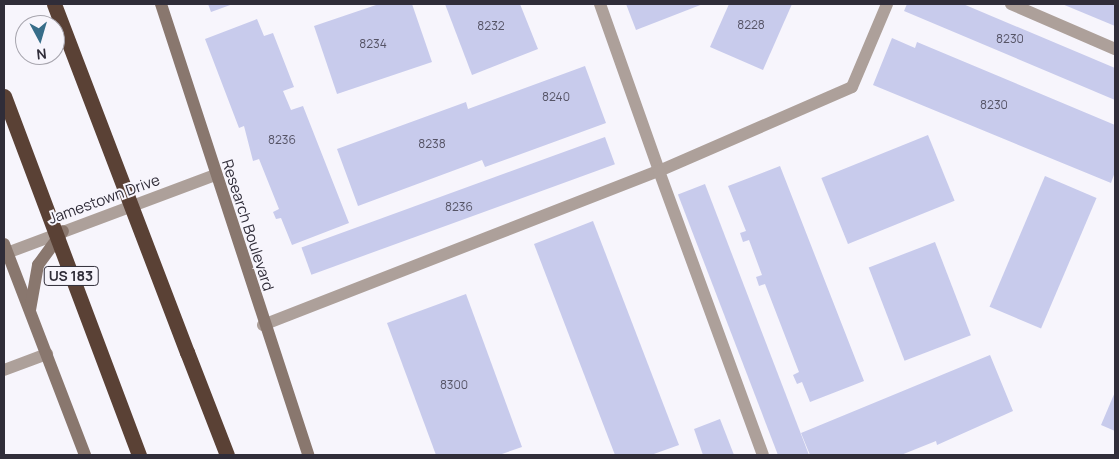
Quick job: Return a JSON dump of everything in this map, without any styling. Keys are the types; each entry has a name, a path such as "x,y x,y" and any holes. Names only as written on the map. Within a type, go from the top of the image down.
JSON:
{"highway":[{"path":"54,4 226,455"},
{"name":"US 183","path":"4,96 139,455"}],"main road":[{"name":"Research Boulevard","path":"161,4 263,325 308,455"},
{"path":"30,311 38,265 63,231"},
{"path":"5,250 85,455"}],"street":[{"path":"600,4 763,455"},
{"path":"263,325 659,171 852,87 887,4"},
{"path":"1010,4 1115,49"},
{"name":"Jamestown Drive","path":"5,250 63,231 215,175"},
{"path":"4,370 46,354"}],"building":[{"path":"208,4 233,4 211,12"},
{"path":"379,4 412,4 432,62 337,94 314,26"},
{"path":"445,4 520,4 538,49 472,75"},
{"path":"626,4 703,4 636,30"},
{"path":"729,4 792,4 763,70 710,47"},
{"path":"907,4 963,4 1115,68 1115,100 904,11"},
{"path":"1062,4 1115,4 1115,26"},
{"path":"257,19 264,36 273,33 294,87 283,91 291,110 303,106 349,223 292,245 281,218 276,219 273,212 279,209 259,159 253,161 244,126 239,128 205,39"},
{"path":"892,38 915,48 917,42 1115,125 1115,172 1111,183 873,85"},
{"path":"585,66 606,123 485,167 482,160 358,206 337,149 466,102 468,109"},
{"path":"928,135 955,201 848,244 821,178"},
{"path":"605,137 615,164 311,275 301,247"},
{"path":"780,166 864,381 810,402 802,382 797,384 793,375 799,372 765,284 759,286 756,277 762,275 749,240 743,242 740,233 746,231 728,186"},
{"path":"1045,176 1097,198 1041,329 990,307"},
{"path":"705,184 809,455 778,455 678,194"},
{"path":"593,221 679,445 651,455 615,455 534,244"},
{"path":"935,242 971,335 905,361 869,267"},
{"path":"466,294 522,447 499,455 436,455 387,323"},
{"path":"990,355 1013,411 937,445 936,441 901,455 810,455 801,433"},
{"path":"1115,392 1115,431 1101,425"},
{"path":"720,419 734,455 703,455 694,429"}]}
